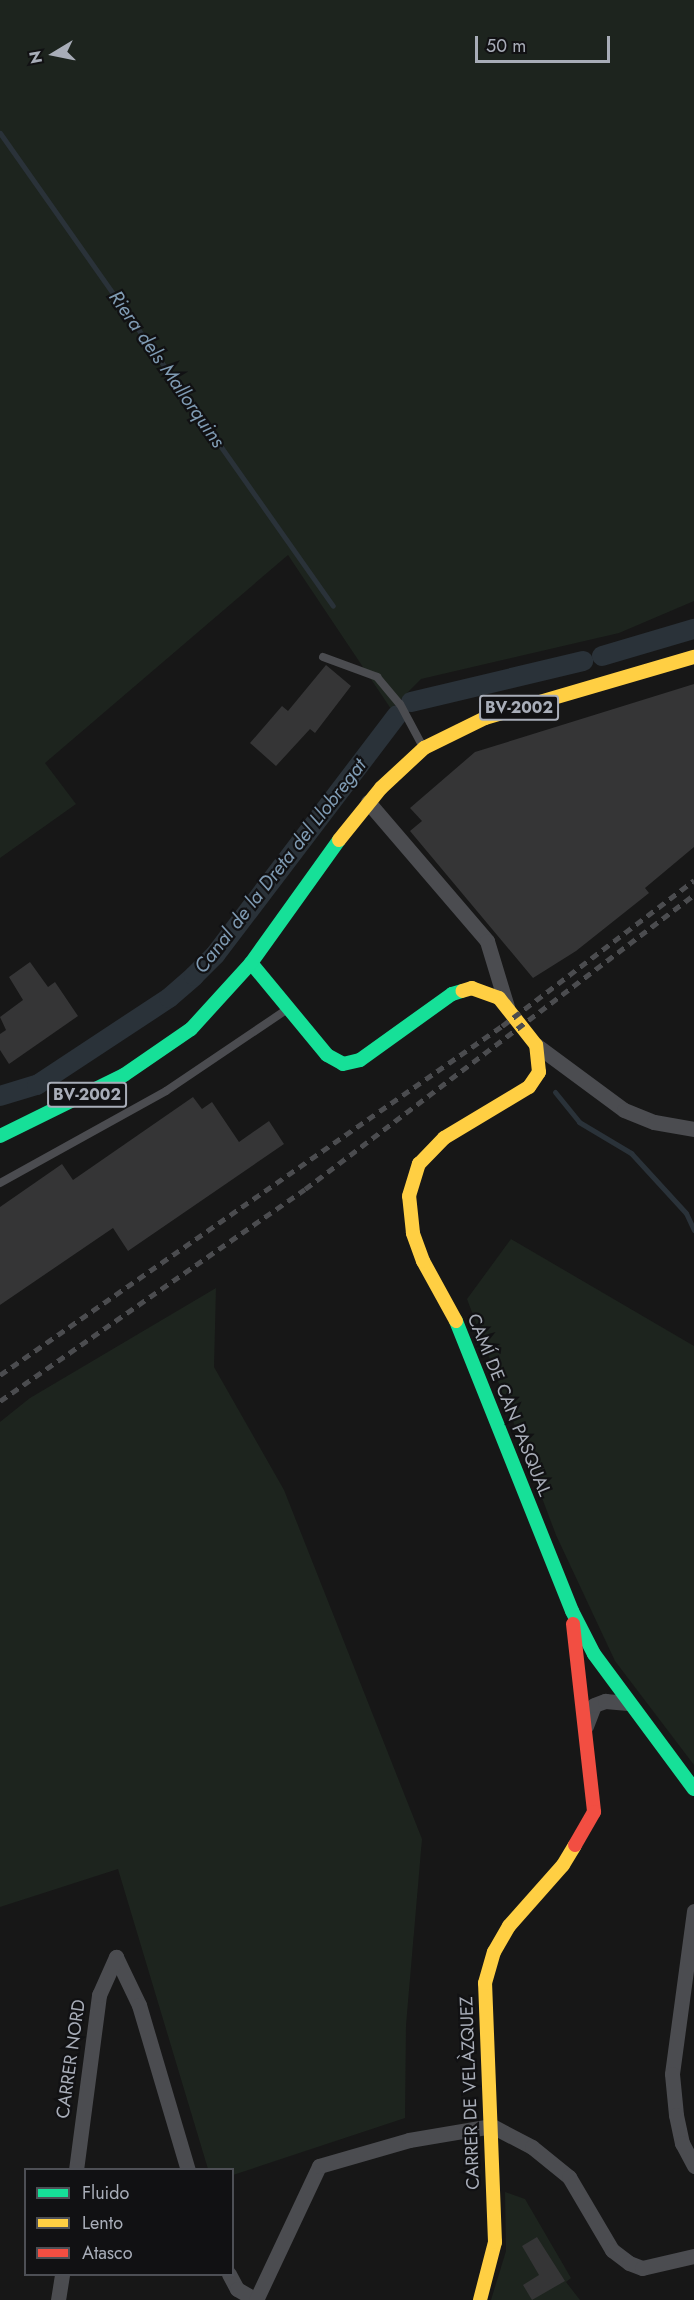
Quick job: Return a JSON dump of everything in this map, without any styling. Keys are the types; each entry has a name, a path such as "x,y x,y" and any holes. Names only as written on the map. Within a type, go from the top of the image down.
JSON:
{"street":[{"name":"BV-2002","path":"0,1136 147,1062 191,1029 251,963 368,802 424,748 485,718 694,657"},
{"path":"368,802 487,941 507,1007"},
{"path":"251,963 327,1055 343,1064 360,1060 462,990 482,989 507,1007 536,1045 616,1106 654,1122 694,1129"},
{"name":"CAMÍ DE CAN PASQUAL","path":"536,1045 540,1062 536,1079 430,1150 412,1179 409,1206 416,1243 471,1350 572,1611"},
{"path":"572,1611 594,1654 628,1703 694,1789"},
{"name":"CARRER DE VELÀZQUEZ","path":"480,2300 495,2242 485,1983 494,1952 509,1926 563,1865 594,1812 584,1738 572,1611"},
{"name":"CARRER DE VELÀZQUEZ","path":"584,1738 594,1705 605,1701 628,1703"},
{"path":"694,1911 672,2074 675,2115 682,2143 694,2166"},
{"name":"CARRER NORD","path":"76,2168 99,1995 116,1957 139,2005 188,2168"},
{"path":"230,2276 237,2289 256,2300 319,2166 409,2139 492,2126 532,2147 569,2177 612,2250 629,2263 642,2268 694,2256"},
{"path":"58,2300 62,2276"}],"lane":[{"path":"324,657 377,678 400,704 424,748"},
{"path":"0,1183 166,1091 288,1009"}],"shaded area":[{"path":"0,0 694,0 694,601 619,633 421,679 391,709 288,555 45,763 76,804 0,858"},
{"path":"511,1239 694,1346 694,1765 615,1661 556,1535 467,1299"},
{"path":"216,1288 214,1367 284,1490 422,1839 406,2025 405,2118 234,2175 234,2168 208,2168 118,1869 0,1907 0,1422 30,1398"},
{"path":"505,2192 525,2199 571,2278 566,2282 580,2300 491,2300 506,2251"}],"building":[{"path":"326,665 351,686 315,733 310,729 276,766 250,743 282,706 288,711"},
{"path":"694,684 694,847 645,888 649,893 576,951 533,978 410,831 422,821 410,808 475,752"},
{"path":"30,962 48,987 55,982 78,1016 9,1064 0,1050 0,1034 6,1030 0,1017 23,1000 9,977"},
{"path":"193,1097 202,1109 212,1102 239,1142 269,1121 284,1144 128,1251 113,1228 0,1305 0,1207 62,1164 73,1180"},
{"path":"537,2237 565,2281 532,2300 523,2285 539,2275 522,2246"}],"waterway":[{"name":"Riera dels Mallorquins","path":"0,133 333,606"},
{"name":"Canal de la Dreta del Llobregat","path":"602,656 694,629"},
{"name":"Canal de la Dreta del Llobregat","path":"411,702 583,661"},
{"name":"Canal de la Dreta del Llobregat","path":"0,1096 37,1085 169,998 194,976 215,955 397,715"},
{"path":"555,1092 579,1122 631,1153 686,1213 694,1230"}],"railway":[{"path":"0,1375 502,1026 694,880"},
{"path":"0,1401 305,1189 694,895"}],"traffic: fast":[{"path":"0,1136 124,1075 191,1029 251,963 339,840"},
{"path":"251,963 327,1055 343,1064 360,1060 452,994 462,991"},
{"path":"456,1321 572,1611 594,1654 694,1789"}],"traffic: slow":[{"path":"339,840 381,788 424,748 485,718 694,657"},
{"path":"456,1321 423,1261 413,1233 409,1196 419,1164 444,1138 529,1087 539,1072 536,1045 499,998 472,988 462,991"},
{"path":"480,2300 495,2242 485,1983 494,1952 509,1926 563,1865 575,1845"}],"traffic: jam":[{"path":"573,1624 594,1812 575,1845"}]}
